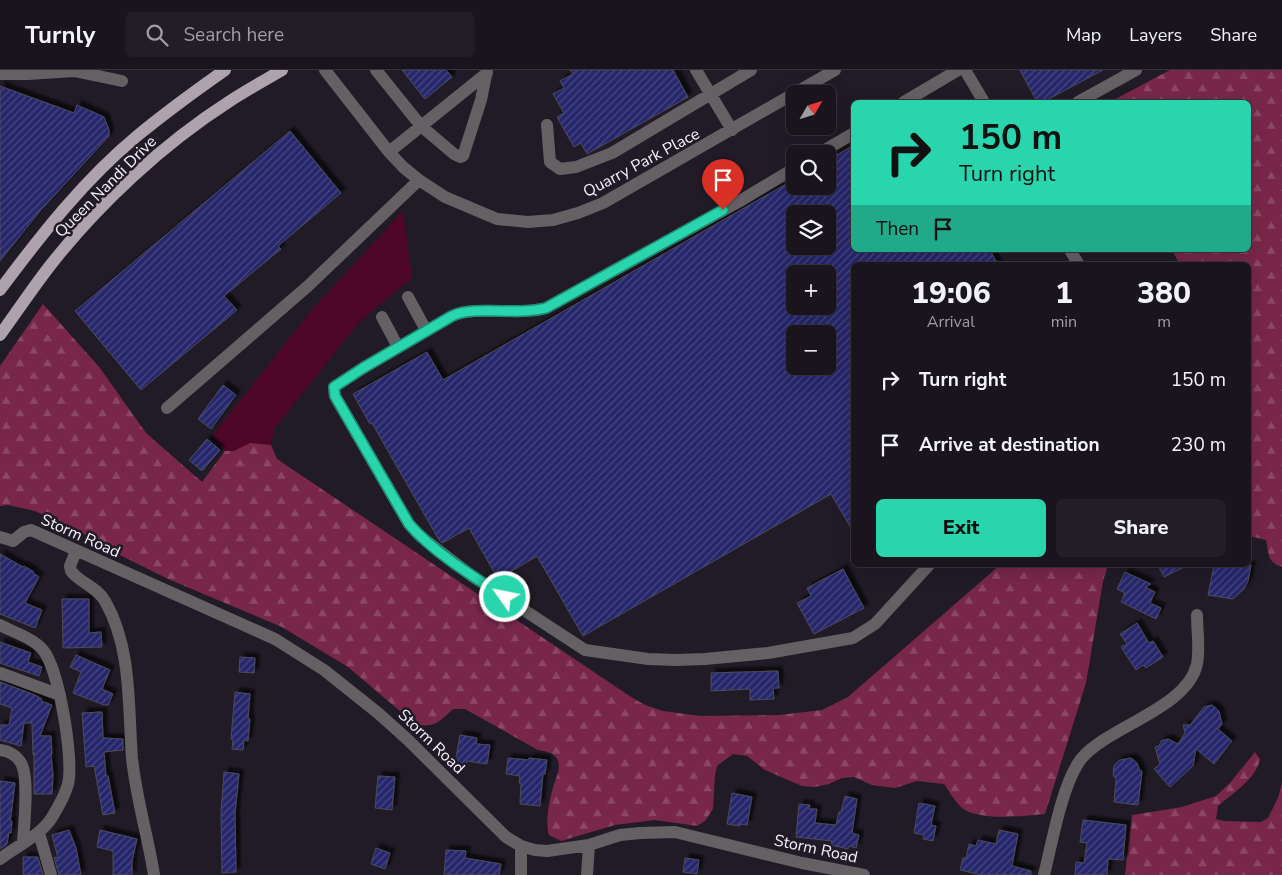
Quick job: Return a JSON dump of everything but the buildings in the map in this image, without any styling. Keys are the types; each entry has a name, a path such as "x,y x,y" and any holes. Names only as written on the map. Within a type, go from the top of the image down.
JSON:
{"main road":[{"name":"Queen Nandi Drive","path":"0,290 36,241 87,184 136,137 225,70"},
{"name":"Queen Nandi Drive","path":"0,335 49,267 89,220 138,172 200,122 230,101 282,70"}],"street":[{"name":"Quarry Park Place","path":"325,70 389,152 419,180 445,197 497,219 528,222 553,220 603,203 835,70"},
{"path":"376,70 421,126 457,156 463,156 481,100 481,73"},
{"path":"696,70 732,130"},
{"path":"547,125 550,162 560,169 576,167 612,153 751,70"},
{"path":"907,100 958,70"},
{"path":"965,70 983,100"},
{"path":"1082,100 1136,70"},
{"path":"0,74 74,71 122,81"},
{"path":"389,152 481,73"},
{"path":"833,145 851,134"},
{"path":"786,173 740,201 546,308 529,311 458,314 398,346 334,387 335,396 409,524 420,536 472,576 585,650 648,659 705,659 768,653 853,638 876,624 927,567"},
{"path":"168,408 308,286 419,180"},
{"path":"408,297 426,330"},
{"path":"382,317 398,346"},
{"name":"Storm Road","path":"0,537 13,540 24,532 31,530 275,639 324,670 408,739 506,837 521,846 547,851 589,845 620,835 640,832 675,832 864,875"},
{"path":"76,551 70,566 71,571 96,590 104,599 120,640 130,710 132,759 154,875"},
{"path":"1044,875 1066,790 1076,767 1093,748 1165,704 1186,684 1197,665 1197,615"},
{"path":"0,625 36,644 47,656 60,695 69,766 68,784 51,819 39,832 0,859"},
{"path":"0,673 60,695"},
{"path":"0,750 13,754 23,766 25,797 24,843"},
{"path":"39,832 51,875"},
{"path":"586,875 589,845"},
{"path":"521,846 521,875"}],"shaded area":[{"path":"403,211 412,278 359,322 274,429 271,445 250,443 234,451 225,451 212,436 310,312"}],"green space":[{"path":"1170,70 1282,70 1282,567 1271,560 1266,540 1251,536 1251,262 1178,262 1173,252 1251,252 1251,100 1114,100"},
{"path":"43,304 100,368 146,433 202,482 225,451 234,451 250,443 271,445 277,459 631,697 645,705 663,711 701,716 779,715 822,710 848,697 998,567 1107,567 1103,581 1086,683 1045,814 1000,817 977,814 967,811 960,806 944,784 917,781 895,788 872,785 854,777 842,778 829,784 815,787 802,786 765,770 747,756 733,754 717,766 713,809 705,821 697,826 655,820 615,825 561,841 549,835 547,824 548,811 559,768 557,758 553,754 538,750 465,709 453,709 440,721 431,725 414,723 348,667 282,627 168,579 98,544 88,536 35,511 8,505 0,506 0,366"},
{"path":"1255,752 1260,759 1254,773 1218,806 1216,819 1261,822 1268,818 1278,798 1282,783 1282,875 1125,875 1132,815 1182,807 1216,796 1230,783"}],"route":[{"path":"505,597 472,576 420,536 409,524 335,396 334,387 452,316 467,312 529,311 546,308 723,210"}]}
